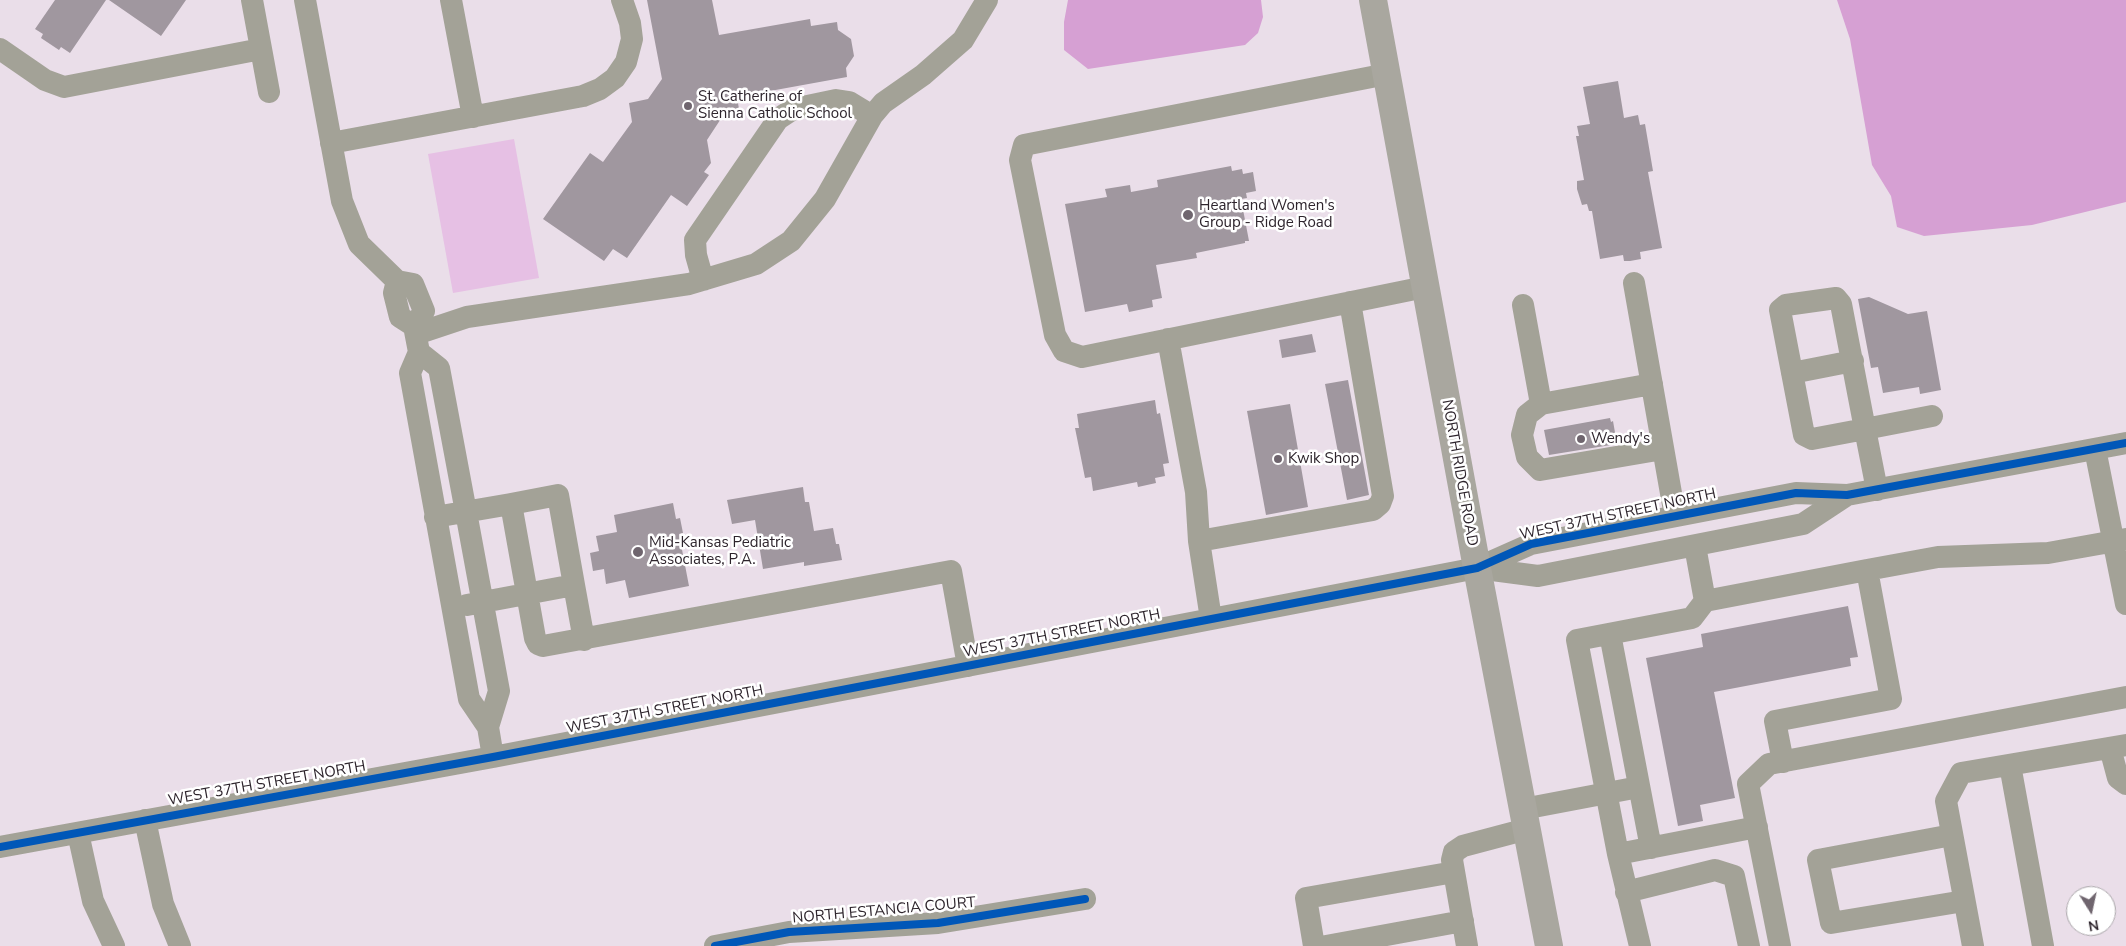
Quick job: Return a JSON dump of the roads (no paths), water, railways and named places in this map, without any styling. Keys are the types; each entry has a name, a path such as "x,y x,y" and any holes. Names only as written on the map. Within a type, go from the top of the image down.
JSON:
{"main road":[{"name":"NORTH RIDGE ROAD","path":"1373,0 1476,568 1550,946"}],"street":[{"path":"252,0 269,92"},
{"path":"305,0 342,201 359,244 397,281 394,293 400,317 440,368 499,691 488,727"},
{"path":"451,0 473,117"},
{"path":"332,143 583,96 600,90 615,78 626,62 632,39 630,23 622,0"},
{"path":"416,337 467,317 689,284 756,264 791,240 825,199 872,116 883,103 922,75 963,40 987,0"},
{"path":"0,49 45,80 64,87 261,49"},
{"path":"1387,74 1024,145 1020,160 1054,335 1064,351 1082,357 1426,287"},
{"path":"703,280 696,255 695,240 778,119 793,109 836,100 849,102 872,116"},
{"path":"1634,283 1675,516"},
{"path":"1878,490 1865,429 1841,304 1836,298 1786,304 1780,310 1804,435 1812,438 1865,429 1932,416"},
{"path":"1199,541 1373,510 1380,504 1383,496 1350,302"},
{"path":"1523,305 1542,404"},
{"path":"416,337 410,373 435,517 469,699 488,727 493,757"},
{"path":"1168,339 1196,492 1199,541 1211,619"},
{"path":"1792,373 1853,361"},
{"path":"1652,384 1542,404 1527,415 1522,435 1527,457 1540,470 1663,449"},
{"path":"422,446 453,440"},
{"name":"WEST 37TH STREET NORTH","path":"0,847 493,757 1476,568 1530,544 1796,493 1848,495 2126,443"},
{"path":"2095,449 2120,540 2126,604"},
{"name":"WEST 37TH STREET NORTH","path":"1476,568 1538,576 1695,546 1803,524 1848,495"},
{"path":"435,517 558,496 584,640"},
{"path":"511,504 538,644 549,646 584,640 951,571 968,666"},
{"path":"1640,946 1618,854 1577,640 1692,618 1705,600 1938,556 2048,553 2120,540"},
{"path":"1695,546 1705,600"},
{"path":"1783,762 1775,722 1892,699 1867,570"},
{"path":"453,608 574,585"},
{"path":"1610,634 1651,848"},
{"path":"1774,945 1748,784 1769,764 2126,697"},
{"path":"1973,946 1946,801 1961,773 2118,747 2118,778 2126,784"},
{"path":"2010,765 2043,946"},
{"path":"1467,946 1452,860 1454,852 1463,846 1525,819 1606,794 1639,787"},
{"path":"145,820 163,904 180,946"},
{"path":"1618,854 1756,828"},
{"path":"78,832 93,902 114,946"},
{"path":"1952,835 1818,860 1831,924 1964,901"},
{"path":"1626,892 1715,870 1734,876 1749,946"},
{"path":"1314,946 1306,898 1454,872"},
{"name":"NORTH ESTANCIA COURT","path":"715,946 789,932 938,923 1085,899"},
{"path":"1326,946 1463,920"}],"place":[{"name":"St. Catherine of Sienna Catholic School","path":"688,106"},
{"name":"Heartland Women's Group - Ridge Road","path":"1188,215"},
{"name":"Wendy's","path":"1581,439"},
{"name":"Kwik Shop","path":"1278,459"},
{"name":"Mid-Kansas Pediatric Associates, P.A.","path":"638,552"}]}
